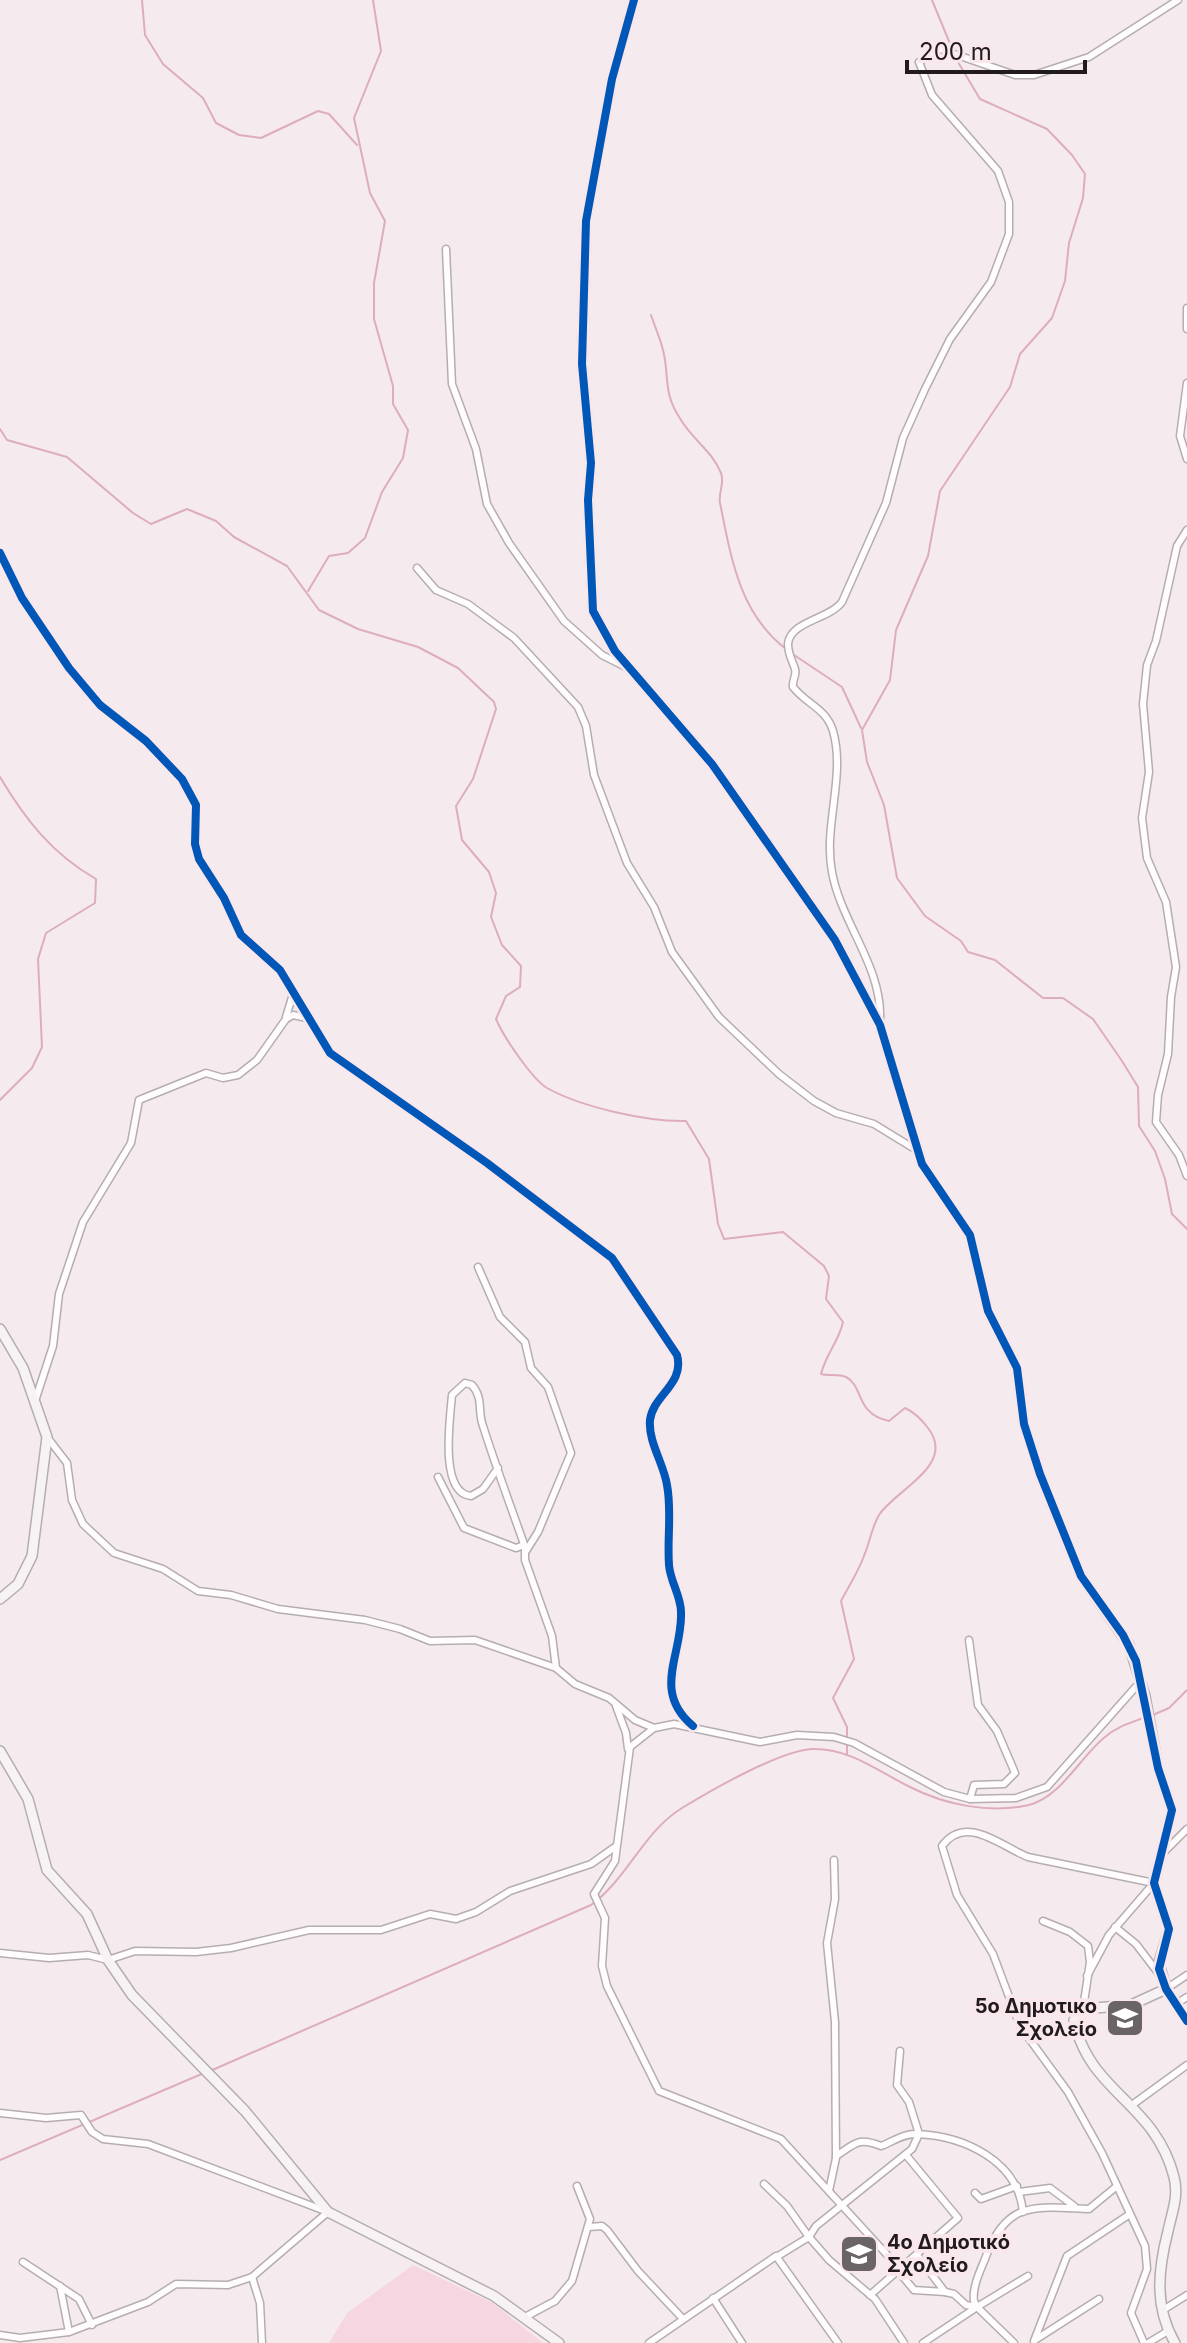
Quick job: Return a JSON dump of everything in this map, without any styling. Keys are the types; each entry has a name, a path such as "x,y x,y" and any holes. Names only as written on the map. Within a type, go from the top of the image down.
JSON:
{"street":[{"path":"634,0 612,79 591,192 582,307 583,378 591,463 588,489 590,596 600,627 629,669 712,764 823,920 880,1025 918,1151 933,1183 970,1235 988,1311 1017,1368 1024,1424 1040,1474 1081,1576 1129,1645 1145,1696 1159,1773 1172,1810 1154,1883 1097,1951 1087,1976"},
{"path":"880,1025 879,991 831,867 835,740 825,714 793,687 796,671 790,659 788,642 795,631 842,602 886,503 903,438 925,389 950,339 991,282 1009,234 1009,202 998,171 928,89 919,62 940,49 1015,75 1039,74 1089,57 1178,0"},
{"path":"446,249 452,384 476,449 487,504 509,543 564,621 602,655 629,669"},
{"path":"1187,308 1187,329"},
{"path":"1187,383 1180,436 1187,459"},
{"path":"1187,530 1177,546 1156,641 1147,665 1143,704 1149,772 1142,818 1147,858 1166,902 1176,967 1168,1054 1158,1095 1156,1122 1179,1155 1187,1176"},
{"path":"0,553 22,598 69,668 100,705 146,741 182,779 196,805 195,844 199,859 224,898 241,935 275,964 330,1053 487,1163 612,1258 677,1355 679,1369 653,1411 650,1426 668,1486 669,1567 681,1610 669,1681 682,1712 693,1726"},
{"path":"417,568 436,590 468,604 514,638 578,707 586,726 594,775 627,863 654,907 672,952 706,1003 753,1051 814,1101 836,1113 884,1128 918,1151"},
{"path":"35,1401 53,1346 59,1294 83,1222 130,1148 139,1100 208,1072 223,1078 238,1075 257,1060 286,1019 293,994"},
{"path":"286,1019 293,1015 309,1019"},
{"path":"478,1267 500,1317 525,1342 531,1368 548,1387 555,1415 570,1446 570,1463 525,1548"},
{"path":"0,1329 19,1359 47,1437 67,1463 72,1500 92,1534 114,1553 163,1569 192,1589 231,1595 278,1609 365,1620 430,1641 470,1639 556,1668 575,1684 654,1728 693,1726 760,1742 806,1735 849,1741 922,1782 970,1799 1016,1798 1047,1787 1112,1718 1141,1681"},
{"path":"498,1468 483,1489 471,1496 460,1492 453,1483 449,1444 452,1395 465,1383 472,1385 481,1398 481,1419 498,1468 525,1548 527,1567 552,1636 556,1668"},
{"path":"0,1599 15,1588 32,1556 47,1437"},
{"path":"438,1477 464,1528 516,1548 525,1548"},
{"path":"969,1640 978,1705 997,1731 1015,1773 1004,1784 976,1783 970,1799"},
{"path":"614,1703 626,1733 628,1753 615,1861 594,1894 604,1914 602,1966 607,1986 659,2091 691,2106 771,2133 785,2142 845,2206 914,2290 954,2294 966,2305 977,2307"},
{"path":"628,1753 636,1739 654,1728"},
{"path":"0,1751 28,1799 47,1870 87,1914 108,1960 132,1995 224,2090 328,2212"},
{"path":"1164,1852 1187,1829"},
{"path":"1154,1883 1033,1859 1011,1851 987,1835 960,1834 942,1846 957,1895 993,1954 1020,2026 1068,2092 1147,2252 1147,2269 1131,2313 1146,2343 1168,2331"},
{"path":"0,1953 49,1958 88,1955 108,1960 135,1951 196,1952 231,1948 309,1930 381,1930 430,1914 456,1919 476,1912 510,1891 591,1864 617,1845"},
{"path":"829,2191 836,2156 835,2022 827,1943 835,1899 834,1860"},
{"path":"1154,1883 1169,1929 1159,1963 1162,1978 1187,2021"},
{"path":"1043,1921 1070,1932 1088,1946 1083,2009 1074,2020 1090,2064 1132,2105 1161,2141 1175,2180 1176,2201 1162,2260 1160,2312 1175,2343"},
{"path":"1115,1927 1136,1944 1162,1978"},
{"path":"1083,2009 1131,2005 1166,1989 1187,1975"},
{"path":"1176,2004 1187,1997"},
{"path":"649,2343 809,2237 816,2226 906,2155 919,2134 909,2102 897,2085 900,2051"},
{"path":"1132,2105 1187,2065"},
{"path":"0,2113 46,2118 83,2116 97,2135 108,2140 148,2144 328,2212 485,2290 559,2343"},
{"path":"836,2156 863,2140 881,2146 919,2134 969,2144 1008,2171 1018,2189 1023,2212"},
{"path":"870,2295 958,2218 906,2155"},
{"path":"764,2184 787,2206 829,2260 870,2295 904,2343"},
{"path":"525,2317 555,2301 568,2288 589,2227 590,2212 577,2186"},
{"path":"1014,2343 977,2307 973,2295 998,2228 1035,2206 1095,2206 1117,2186"},
{"path":"975,2193 981,2199 1018,2189 1050,2188 1074,2206"},
{"path":"1176,2201 1187,2199"},
{"path":"0,2335 20,2338 69,2332 148,2302 176,2284 234,2284 252,2277 328,2212"},
{"path":"1033,2342 1067,2256 1130,2214"},
{"path":"589,2227 602,2226 607,2230 638,2271 683,2319"},
{"path":"917,2255 945,2292"},
{"path":"775,2257 838,2343"},
{"path":"23,2262 79,2299 92,2325"},
{"path":"923,2343 1028,2276"},
{"path":"252,2277 260,2303 262,2343"},
{"path":"60,2286 69,2332"},
{"path":"1160,2312 1187,2295"},
{"path":"713,2298 742,2343"},
{"path":"1033,2342 1099,2299"}],"shaded area":[{"path":"413,2265 493,2303 543,2343 329,2343 347,2313"}],"waterway":[{"path":"142,0 145,35 163,64 203,98 216,123 239,135 261,138 318,111 329,114 357,145"},
{"path":"308,591 329,556 348,553 365,538 382,492 403,458 408,430 393,404 393,386 374,319 374,283 385,221 370,193 354,118 381,51 373,0"},
{"path":"932,0 953,51"},
{"path":"955,57 980,99 1047,129 1072,155 1085,174 1083,198 1069,243 1065,281 1052,318 1020,354 1010,387 940,491 928,556 896,630 890,680 862,730 867,762 884,805 897,878 925,916 961,941 968,952 995,960 1043,998 1063,998 1093,1019 1122,1061 1138,1087 1139,1126 1155,1151 1172,1214 1187,1229"},
{"path":"651,315 663,350 671,401 686,427 713,458 721,473 720,503 728,544 747,601 757,619 786,649"},
{"path":"0,429 7,440 67,457 133,513 151,524 187,509 216,521 234,537 287,566 319,610 358,629 418,647 458,668 494,702 496,709 473,779 456,806 462,840 489,872 496,893 491,917 502,945 521,966 520,987 506,996 496,1019 505,1036 534,1076 561,1095 615,1112 686,1121 709,1159 718,1224 724,1239 783,1232 824,1266 829,1276 826,1299 843,1322 821,1374 843,1376 852,1381 865,1406 878,1417 889,1421 905,1408 918,1416 935,1441 935,1454 929,1465 879,1515 862,1562 841,1601 854,1659 833,1698 847,1727 847,1754"},
{"path":"791,653 842,687 861,728"},
{"path":"0,777 19,807 53,847 96,879 95,903 46,933 38,959 42,1047 32,1068 0,1100"},
{"path":"1153,1715 1169,1708 1187,1690"},
{"path":"210,2071 591,1905 615,1882 668,1818 728,1782 785,1755 815,1749 841,1753 938,1799 984,1808 1014,1808 1040,1801 1051,1794 1105,1737 1143,1718"},
{"path":"0,2160 204,2073"}],"cycle path":[{"path":"634,0 612,79 586,221 582,364 591,463 588,500 593,611 615,651 712,764 835,940 880,1025 922,1164 970,1235 988,1311 1017,1368 1024,1424 1040,1474 1081,1576 1123,1635 1136,1661 1158,1768 1172,1810 1154,1883 1169,1929 1159,1969 1166,1989 1187,2021"},
{"path":"0,553 22,598 69,668 100,705 146,741 182,779 196,805 195,844 199,859 224,898 241,935 280,970 330,1053 487,1163 612,1258 677,1355 677,1374 652,1411 650,1428 667,1485 669,1565 681,1606 671,1686 681,1713 693,1726"}],"place":[{"name":"5o Δημοτικο Σχολείο","path":"1125,2018"},
{"name":"4ο Δημοτικό Σχολείο","path":"859,2254"}]}
